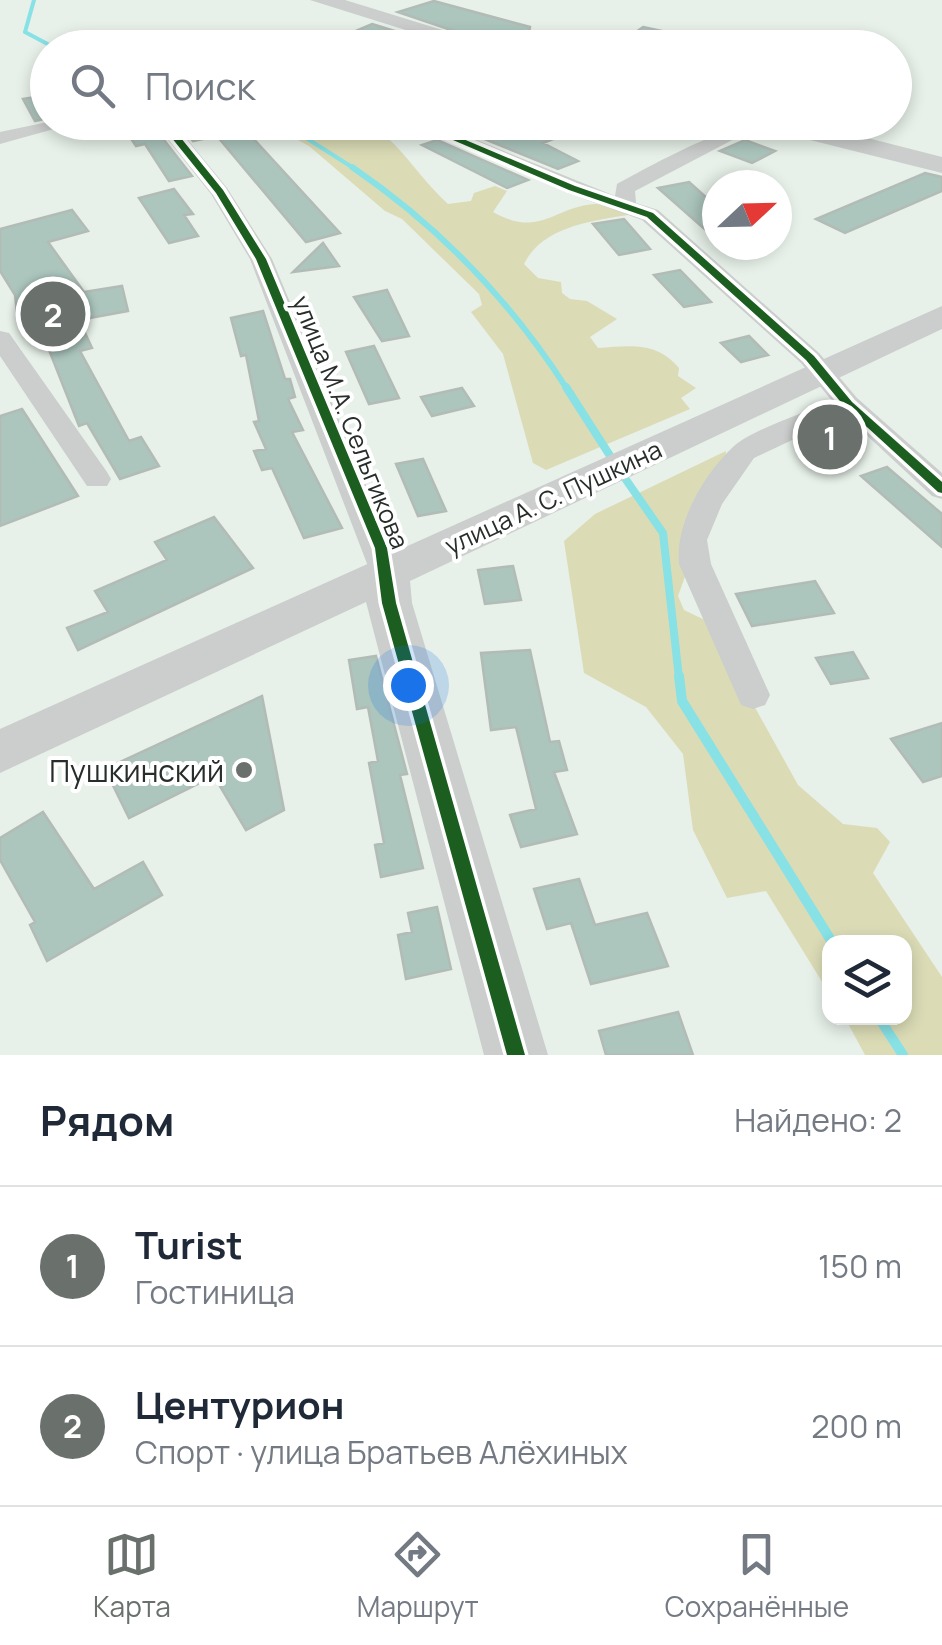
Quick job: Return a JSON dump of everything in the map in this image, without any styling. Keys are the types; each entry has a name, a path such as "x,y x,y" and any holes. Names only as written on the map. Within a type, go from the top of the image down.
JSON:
{"main road":[{"path":"320,0 426,30"},
{"path":"841,140 942,165"},
{"name":"улица А. С. Пушкина","path":"0,752 942,316"},
{"name":"улица М.А. Сельгикова","path":"387,574 389,603 516,1055"}],"street":[{"path":"0,138 30,131"},
{"name":"улица М.А. Сельгикова","path":"178,140 220,192 261,258 381,548 387,574"},
{"path":"458,140 572,188 650,215 820,370 848,404 942,489"},
{"path":"626,205 624,188 718,140"},
{"path":"0,338 97,479"},
{"path":"754,696 694,564 692,540 708,502 744,452 848,404"}],"green space":[{"path":"298,140 388,140 448,204 471,201 474,193 495,186 507,191 493,212 523,222 594,204 627,211 628,215 584,223 555,234 532,252 524,264 538,278 561,282 562,293 570,299 587,301 617,319 590,337 598,348 642,347 670,359 679,368 678,376 696,388 681,398 690,409 546,470 533,463 503,354 471,312 482,305 479,294 402,219 385,211"},
{"path":"726,451 725,466 678,596 684,610 707,621 798,785 843,824 877,828 890,842 873,873 942,977 942,1055 865,1055 849,1025 912,1025 912,935 822,935 822,982 766,891 727,898 693,830 683,754 646,707 584,673 564,541 595,514"}],"building":[{"path":"434,1 530,27 451,30 398,12"},
{"path":"372,24 391,30 358,30"},
{"path":"132,140 164,140 192,176 169,181 145,144 136,146"},
{"path":"220,140 255,140 340,233 306,242"},
{"path":"437,140 528,180 507,188 422,145"},
{"path":"487,140 551,140 543,143 578,161 558,169"},
{"path":"745,140 775,151 752,163 720,151"},
{"path":"925,173 942,177 942,191 845,233 816,219"},
{"path":"689,182 702,194 702,227 658,188"},
{"path":"174,189 193,214 184,215 198,236 169,243 139,198"},
{"path":"72,210 88,231 48,242 84,292 122,286 128,311 79,320 92,348 80,351 129,441 141,437 159,466 120,479 87,423 79,426 35,319 18,321 15,295 0,271 0,229"},
{"path":"624,219 650,249 619,255 593,224"},
{"path":"323,243 339,266 293,272"},
{"path":"680,270 711,302 684,307 654,275"},
{"path":"387,290 409,336 382,341 354,297"},
{"path":"263,311 285,379 290,379 295,397 288,399 303,430 292,432 342,528 304,538 272,468 262,470 254,451 266,449 254,422 259,421 246,355 241,356 231,318"},
{"path":"749,336 768,355 741,362 721,343"},
{"path":"374,346 399,398 369,404 346,352"},
{"path":"462,388 474,406 432,416 421,397"},
{"path":"22,409 78,496 0,526 0,416"},
{"path":"840,421 857,436 830,445 817,432"},
{"path":"423,459 446,511 418,516 396,464"},
{"path":"887,467 942,514 942,547 861,476"},
{"path":"214,517 253,568 78,650 67,628 108,612 95,591 167,560 155,542"},
{"path":"513,566 521,600 485,604 478,570"},
{"path":"815,581 834,613 752,626 736,594"},
{"path":"530,650 550,742 559,741 567,770 554,772 577,834 521,847 510,815 536,809 516,727 491,730 481,653"},
{"path":"853,652 868,678 831,684 816,658"},
{"path":"376,656 407,774 400,775 423,868 381,877 375,845 384,843 369,763 378,761 368,707 357,709 349,660"},
{"path":"262,696 284,810 246,830 214,776 129,818 105,769"},
{"path":"942,723 942,776 923,782 891,739"},
{"path":"43,812 94,889 143,862 162,895 47,961 30,925 35,922 0,860 0,838"},
{"path":"579,879 595,925 647,913 668,966 591,984 571,923 547,929 534,889"},
{"path":"437,907 451,969 406,979 398,935 412,932 408,913"},
{"path":"678,1012 693,1055 606,1055 599,1031"}],"waterway":[{"path":"30,35 25,32 34,0"},
{"path":"309,140 353,168"},
{"path":"353,168 415,214 471,267 522,325 567,389"},
{"path":"566,387 614,462"},
{"path":"622,474 663,533 679,678"},
{"path":"679,676 682,701 828,935"},
{"path":"884,1025 903,1055"}],"cycle path":[{"path":"178,140 220,192 261,259 381,548 389,603 516,1055"},
{"path":"458,140 572,188 650,215 810,358 848,404 942,489"}],"place":[{"name":"Центурион","path":"53,314"},
{"name":"Turist","path":"830,437"},
{"name":"Пушкинский","path":"244,770"}]}
